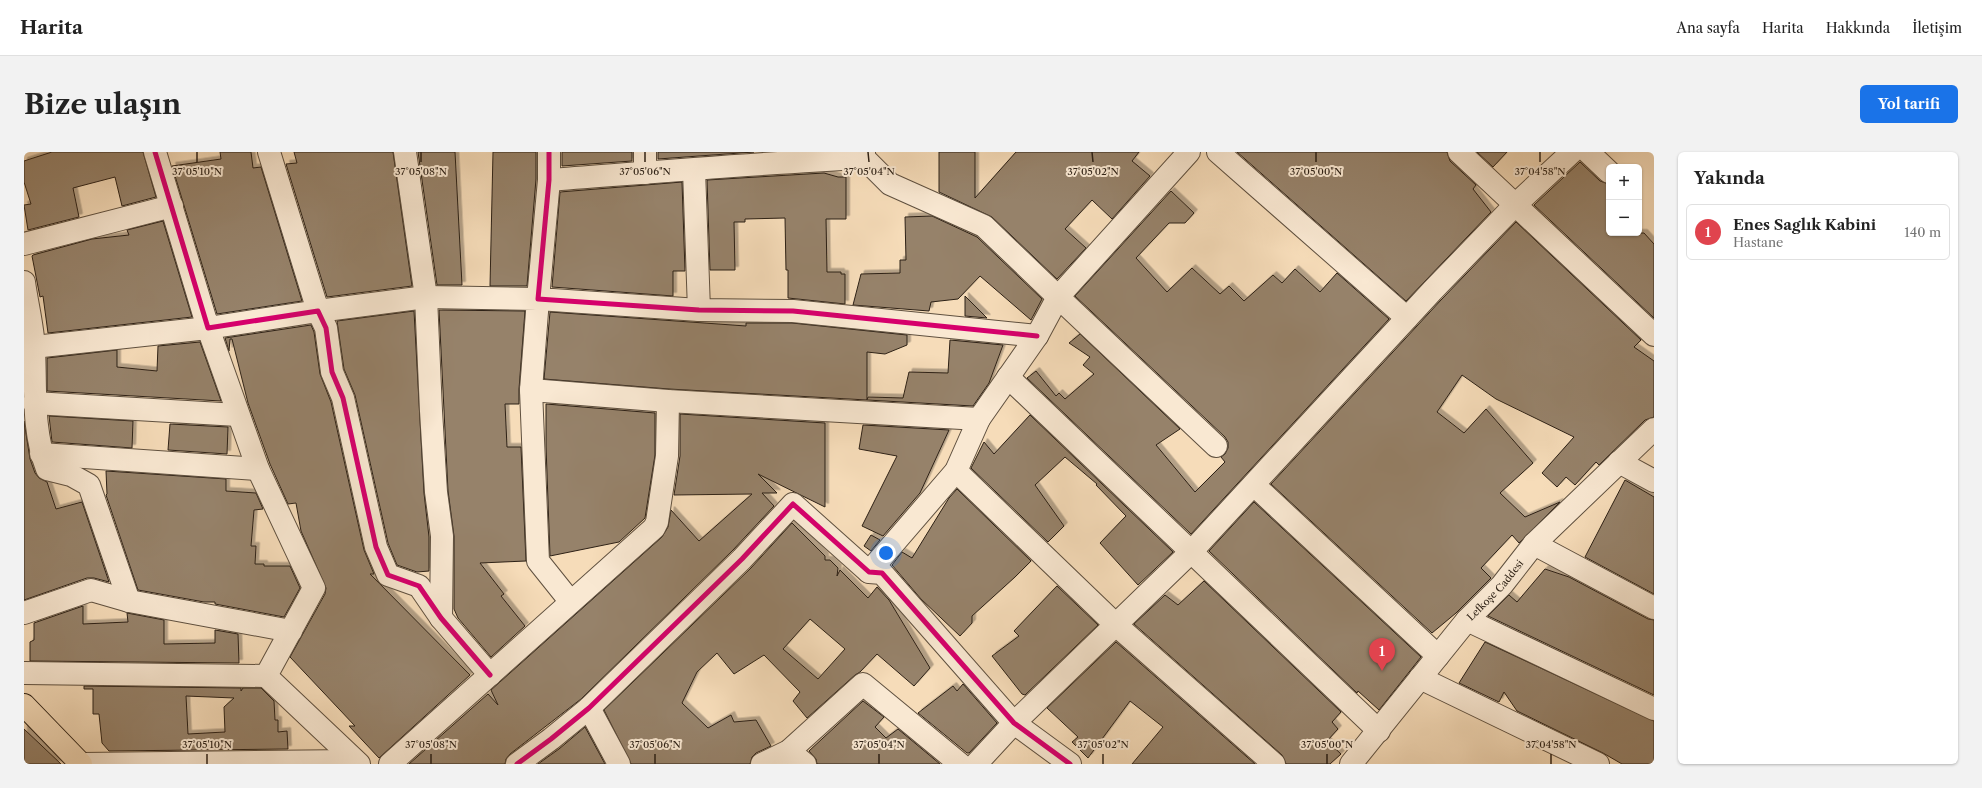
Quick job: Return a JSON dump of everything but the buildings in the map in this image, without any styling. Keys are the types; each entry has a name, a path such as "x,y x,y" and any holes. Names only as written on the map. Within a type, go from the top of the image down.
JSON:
{"main road":[{"path":"24,705 81,764"}],"street":[{"path":"156,152 208,328 238,415 258,469 314,588 266,676"},
{"path":"269,152 318,311 326,328 332,372 343,398 376,547 381,560 388,575 419,586 441,618 490,674"},
{"path":"405,152 426,296 436,492 442,536 441,618"},
{"path":"549,152 549,180 531,390 538,561 570,601"},
{"path":"869,572 956,471 979,419 1037,336 1058,297 1189,152"},
{"path":"1218,152 1407,318"},
{"path":"1459,152 1654,335"},
{"path":"976,764 1014,724 1192,551 1407,318 1515,205 1572,152"},
{"path":"1588,152 1606,169"},
{"path":"549,180 645,162 694,170 747,158 864,155 890,184 984,226 1216,446"},
{"path":"694,170 699,310"},
{"path":"24,244 172,206"},
{"path":"24,282 34,402 41,454 47,469 71,475 89,485 129,601"},
{"path":"29,348 208,328 426,296 538,299 699,310 793,311 1037,336"},
{"path":"1008,377 1379,731"},
{"path":"531,390 668,402 979,419"},
{"path":"34,402 238,415"},
{"path":"390,764 570,601 654,528 658,522 667,456 668,402"},
{"name":"Lefkoşe Caddesi","path":"1351,764 1467,620 1502,585 1534,544 1654,429"},
{"path":"41,454 258,469"},
{"path":"1619,462 1654,481"},
{"path":"956,471 1116,625 1274,764"},
{"path":"1254,485 1438,656"},
{"path":"517,764 589,708 742,559 793,504 869,572 882,573 1014,724 1070,764"},
{"path":"1534,544 1654,608"},
{"path":"24,613 91,590 129,601 291,631"},
{"path":"1467,620 1654,709"},
{"path":"24,673 266,676 357,763"},
{"path":"1420,678 1598,764"},
{"path":"762,764 797,758 863,684 960,764"},
{"path":"589,708 619,764"},
{"path":"81,764 357,763"}],"cycle path":[{"path":"155,152 208,328 318,311 326,328 332,372 343,398 376,547 388,575 419,586 441,618 490,675"},
{"path":"549,152 549,180 538,299 699,310 793,311 1037,336"},
{"path":"517,764 589,708 742,559 793,504 869,572 882,573 1014,723 1070,764"}],"place":[{"name":"Enes Saglık Kabini","path":"1382,671"}]}
